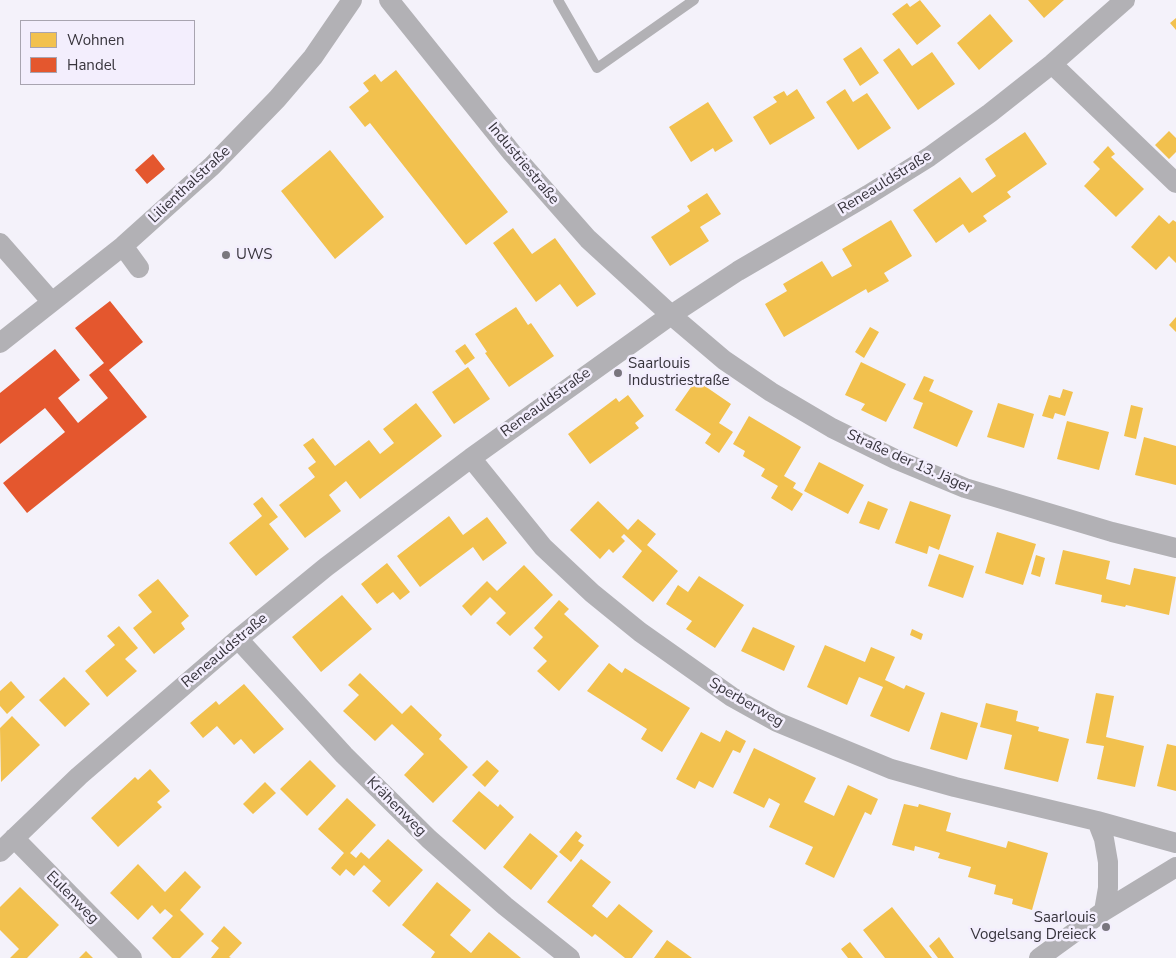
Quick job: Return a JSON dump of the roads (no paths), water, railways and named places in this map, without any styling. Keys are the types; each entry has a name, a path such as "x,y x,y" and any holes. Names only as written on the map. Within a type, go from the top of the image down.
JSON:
{"street":[{"name":"Lilienthalstraße","path":"0,343 123,246 212,166 277,99 313,57 352,0"},
{"name":"Industriestraße","path":"389,0 512,154 588,239 670,315"},
{"name":"Reneauldstraße","path":"7,845 79,776 238,639 326,567 470,458 670,315 738,271 929,157 990,113 1052,64 1125,0"},
{"path":"1052,64 1176,183"},
{"path":"0,243 51,301"},
{"path":"123,246 139,268"},
{"name":"Straße der 13. Jäger","path":"670,315 724,360 771,392 832,428 894,459 965,488 1102,529 1176,548"},
{"name":"Sperberweg","path":"470,458 543,547 592,593 647,638 732,697 777,722 892,769 955,788 1097,821 1176,843"},
{"name":"Krähenweg","path":"238,639 344,755 429,839 505,906 570,958"},
{"path":"1097,821 1104,840 1108,862 1108,888 1104,911"},
{"name":"Eulenweg","path":"7,845 132,958"},
{"path":"1039,958 1104,911 1176,867"}],"lane":[{"path":"558,0 597,68 694,0"}],"place":[{"name":"UWS","path":"226,255"},
{"name":"Saarlouis Industriestraße","path":"618,373"},
{"name":"Saarlouis Vogelsang Dreieck","path":"1106,927"}]}
